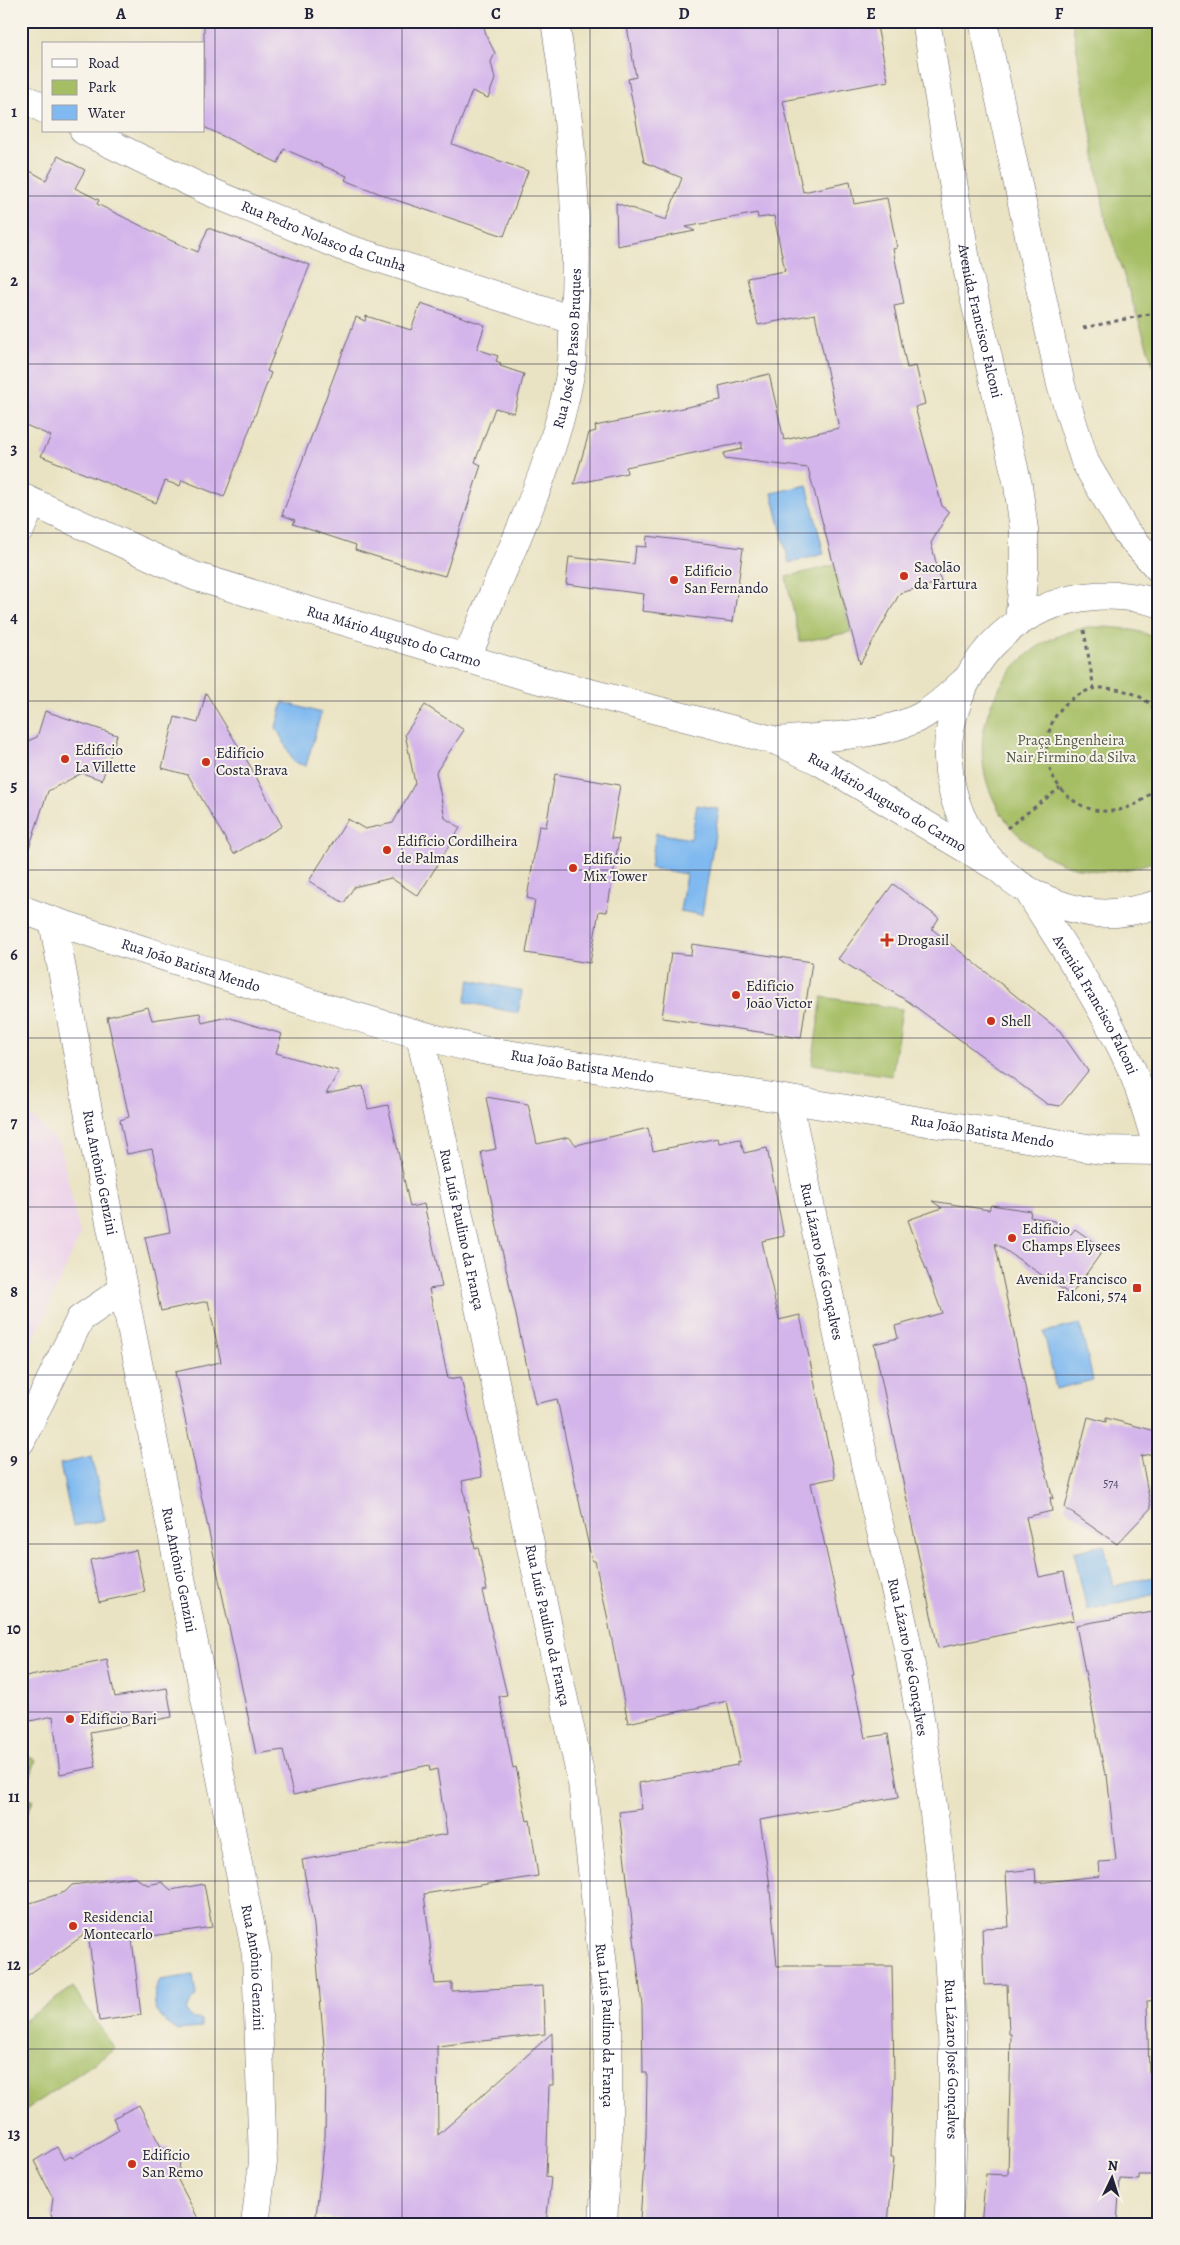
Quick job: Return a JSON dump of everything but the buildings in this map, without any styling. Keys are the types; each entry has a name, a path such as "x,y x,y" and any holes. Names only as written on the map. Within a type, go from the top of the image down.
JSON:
{"street":[{"name":"Rua José do Passo Bruques","path":"467,659 538,486 553,442 571,374 577,239 564,80 555,21"},
{"name":"Avenida Francisco Falconi","path":"926,21 968,272 1018,485 1024,530 1024,571 1019,621"},
{"path":"983,21 1061,385 1085,462 1126,532 1159,569"},
{"path":"21,96 42,108"},
{"name":"Rua Pedro Nolasco da Cunha","path":"86,132 206,190 343,247 573,320"},
{"path":"21,528 27,500"},
{"name":"Rua Mário Augusto do Carmo","path":"27,500 194,576 532,678 777,741 819,761 988,857"},
{"path":"1159,603 1141,597 1109,594 1078,597 1047,606 1019,621 990,646 967,679 952,717 948,757 954,797 970,834 988,857 1028,892 1062,906 1097,913 1133,911 1159,904"},
{"name":"Rua Mário Augusto do Carmo","path":"777,741 878,730 903,724 924,715 967,679"},
{"name":"Avenida Francisco Falconi","path":"1028,892 1099,1006 1131,1069 1150,1117 1158,1152"},
{"name":"Rua João Batista Mendo","path":"21,909 53,921 420,1035 476,1049 1100,1150 1158,1152"},
{"name":"Rua Antônio Genzini","path":"53,921 256,1954 263,2162 255,2224"},
{"name":"Rua Luís Paulino da França","path":"420,1035 582,1783 608,2008 608,2136 603,2224"},
{"name":"Rua Lázaro José Gonçalves","path":"788,1100 870,1487 908,1651 929,1772 946,1937 954,2052 954,2153 948,2224"},
{"path":"21,1441 80,1318 124,1289"}],"path":[{"path":"1050,336 1159,312"},
{"path":"1078,597 1094,689"},
{"path":"1159,715 1154,707 1138,695 1120,688 1094,689 1080,693 1064,705 1052,720 1046,741 1047,762 1055,782 1069,798 1088,808 1109,811 1130,807 1148,796 1159,784"},
{"path":"988,857 1060,788"}],"shaded area":[{"path":"21,1113 32,1117 60,1145 80,1235 21,1369"}],"green space":[{"path":"1072,21 1159,21 1159,383 1106,221"},
{"path":"834,565 851,632 800,642 786,577"},
{"name":"Praça Engenheira Nair Firmino da Silva","path":"1087,627 1133,630 1159,640 1159,859 1118,870 1078,868 1043,854 1014,830 994,800 983,764 985,725 1006,677 1026,656 1041,644 1061,635"},
{"path":"822,997 902,1009 892,1076 812,1064"},
{"path":"21,1754 36,1760 23,1797 33,1801 21,1827"},
{"path":"73,1987 115,2049 21,2113 21,2023"}],"water":[{"path":"807,485 824,554 789,563 772,493"},
{"path":"283,702 321,713 306,766 294,762 276,727"},
{"path":"697,805 719,809 702,915 680,911 686,874 650,868 656,833 691,839"},
{"path":"470,980 522,991 518,1013 465,1002"},
{"path":"1080,1324 1093,1380 1056,1389 1044,1332"},
{"path":"92,1457 105,1520 73,1526 60,1464"},
{"path":"1104,1545 1114,1586 1153,1577 1157,1594 1087,1610 1074,1552"},
{"path":"193,1975 196,1995 186,2010 192,2019 201,2019 201,2028 177,2030 164,2020 156,2008 156,1988 160,1980"}],"place":[{"name":"Sacolão da Fartura","path":"904,576"},
{"name":"Edifício San Fernando","path":"674,580"},
{"name":"Edifício La Villette","path":"65,759"},
{"name":"Edifício Costa Brava","path":"206,762"},
{"name":"Edifício Cordilheira de Palmas","path":"387,850"},
{"name":"Edifício Mix Tower","path":"573,868"},
{"name":"Drogasil","path":"887,940"},
{"name":"Edifício João Victor","path":"736,995"},
{"name":"Shell","path":"991,1021"},
{"name":"Edifício Champs Elysees","path":"1012,1238"},
{"name":"Avenida Francisco Falconi, 574","path":"1137,1288"},
{"name":"Edifício Bari","path":"70,1719"},
{"name":"Residencial Montecarlo","path":"73,1926"},
{"name":"Edifício San Remo","path":"132,2164"}]}
